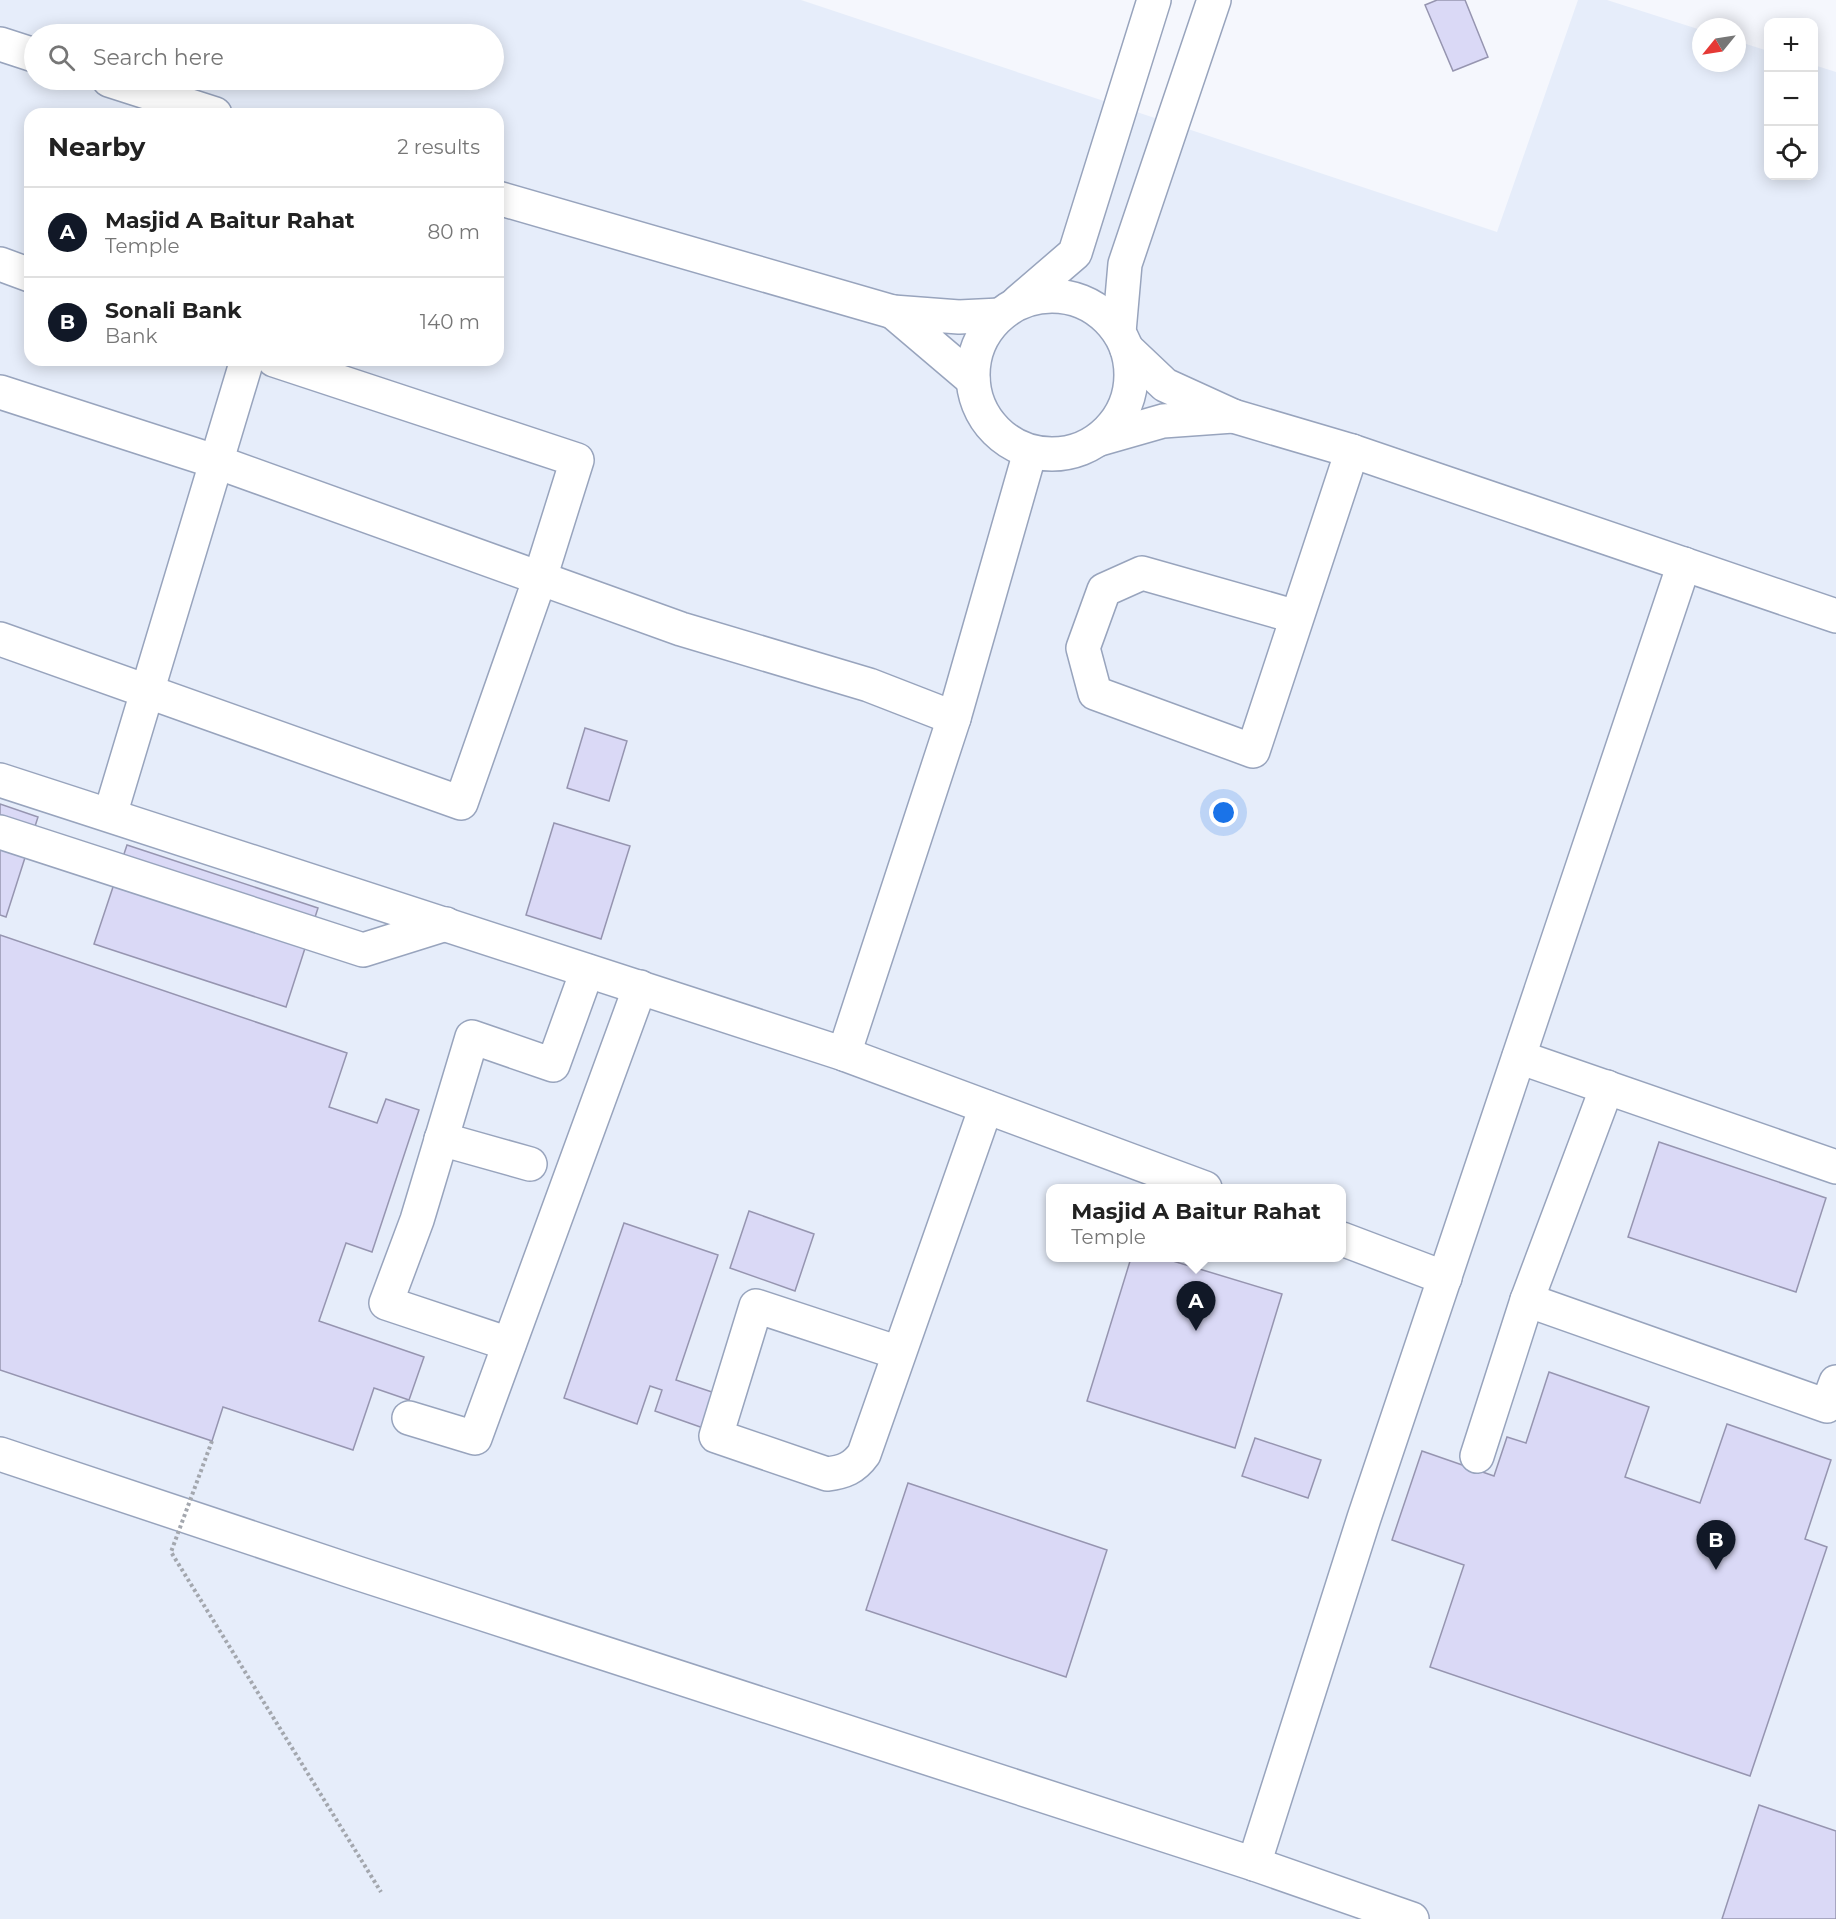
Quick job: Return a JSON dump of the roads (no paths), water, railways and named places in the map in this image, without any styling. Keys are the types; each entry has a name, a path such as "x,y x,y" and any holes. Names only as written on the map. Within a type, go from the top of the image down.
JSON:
{"main road":[{"path":"1154,0 1075,253 1007,310 984,334 975,356 973,380 978,404 991,425 1008,442 1030,452 1055,455 1079,451 1100,439 1163,421 1233,416"},
{"path":"1100,439 1118,421 1129,399 1132,374 1123,340 1125,264 1214,0"},
{"path":"0,44 24,52"},
{"path":"140,90 196,108"},
{"path":"504,200 893,312 959,317 1007,310 1043,296 1072,298 1099,311 1165,385 1233,416 1352,451 1836,616"},
{"path":"0,264 24,273"},
{"path":"893,312 973,380"},
{"path":"110,815 245,366"},
{"path":"0,639 461,803 540,578 577,460 292,366"},
{"path":"0,392 217,462 681,629 869,685 954,718"},
{"path":"1297,617 1142,573 1104,590 1083,648 1095,693 1253,752 1352,451"},
{"path":"844,1054 954,718 1030,452"},
{"path":"1254,1864 1364,1518 1684,564"},
{"path":"0,780 844,1054 1194,1184"},
{"path":"0,832 363,950 446,924"},
{"path":"509,1344 386,1302 417,1220 472,1037 553,1065 587,971"},
{"path":"409,1418 475,1438 640,987"},
{"path":"1519,1057 1836,1167"},
{"path":"1477,1456 1527,1300 1607,1087"},
{"path":"899,1353 756,1306 716,1436 827,1474 843,1472 857,1464 864,1454 986,1107"},
{"path":"441,1138 530,1164"},
{"path":"1346,1241 1445,1278"},
{"path":"1527,1300 1827,1406 1836,1382"},
{"path":"0,1454 357,1573 1254,1864 1412,1919"}],"place":[{"name":"Masjid A Baitur Rahat","path":"1196,1331"},
{"name":"Sonali Bank","path":"1716,1570"}]}
